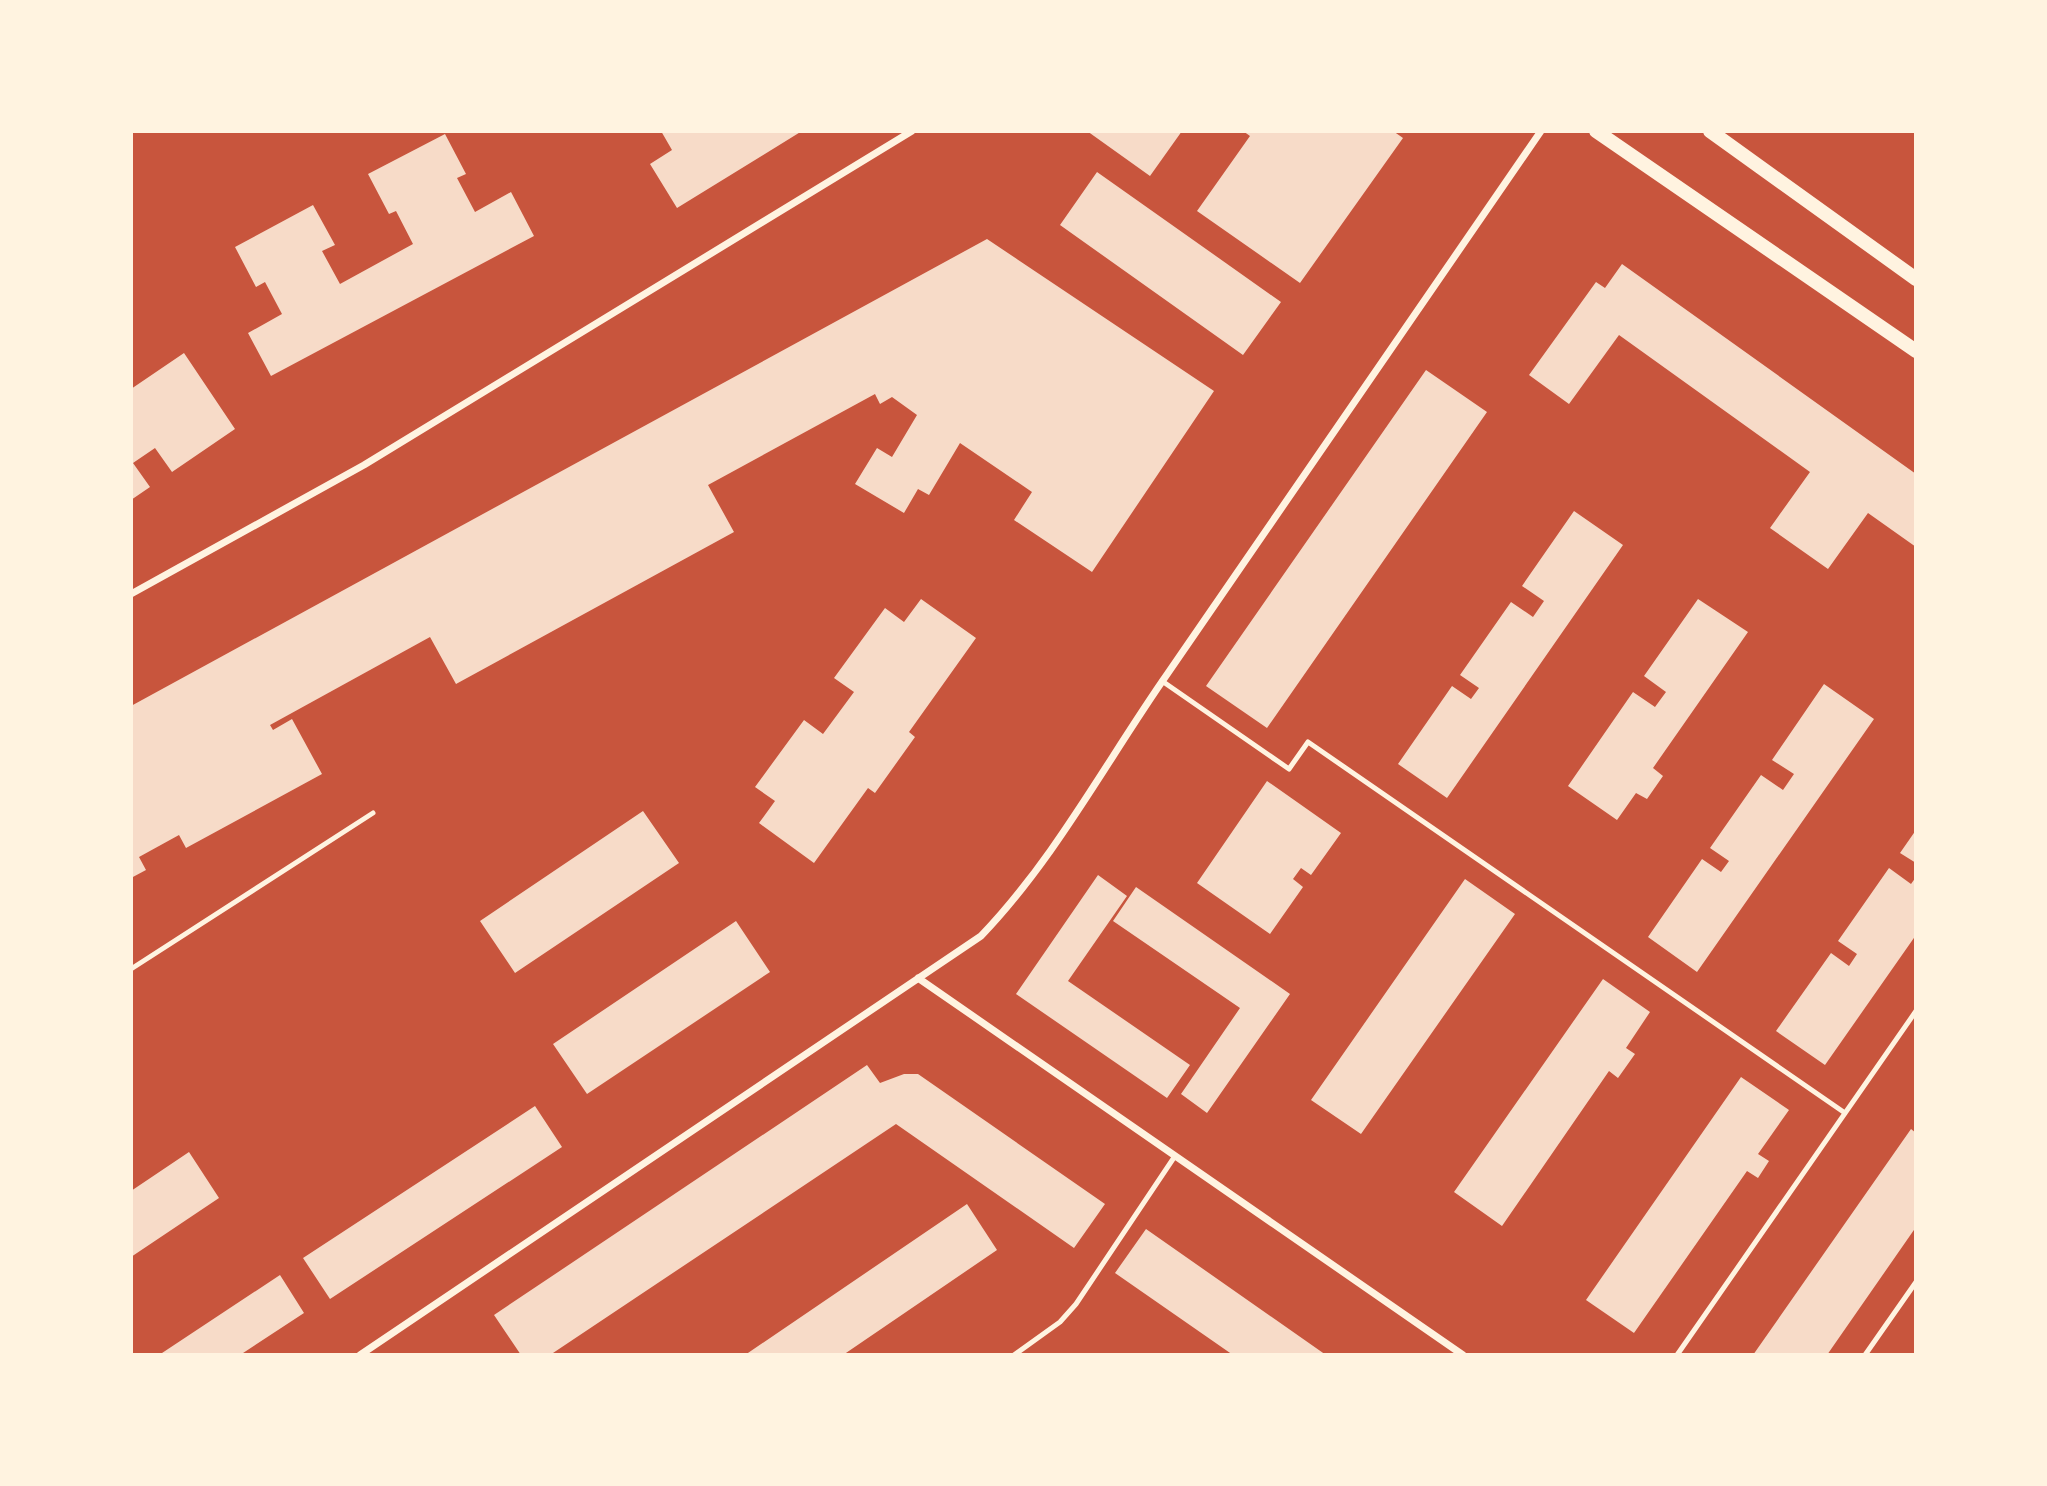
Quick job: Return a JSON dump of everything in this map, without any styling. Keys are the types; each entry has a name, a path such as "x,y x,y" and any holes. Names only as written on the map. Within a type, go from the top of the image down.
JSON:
{"main road":[{"path":"1596,131 1916,351"},
{"path":"1710,131 1916,279"}],"street":[{"path":"131,594 364,465 912,131"},
{"path":"360,1355 981,936 1040,864 1162,681 1541,131"},
{"path":"918,978 1463,1355"}],"lane":[{"path":"1162,681 1289,769 1308,742 1845,1113"},
{"path":"131,969 373,813"},
{"path":"1677,1355 1916,1012"},
{"path":"1014,1355 1060,1322 1076,1304 1175,1156"},
{"path":"1865,1355 1916,1282"}],"building":[{"path":"661,131 802,131 677,208 650,164 672,150"},
{"path":"1087,131 1182,131 1150,176"},
{"path":"1243,131 1393,131 1403,138 1300,283 1197,211 1250,136"},
{"path":"445,134 466,174 457,178 475,212 511,192 534,236 271,376 248,333 282,314 265,282 256,287 235,247 313,205 335,245 322,251 340,284 413,244 396,211 389,214 368,174"},
{"path":"1097,172 1281,302 1243,355 1060,225"},
{"path":"987,239 1214,391 1092,572 1014,520 1032,492 960,443 929,495 918,489 904,513 855,484 877,448 892,457 917,415 892,397 880,404 875,394 708,485 734,532 456,684 430,637 270,725 273,730 292,719 322,774 186,848 179,835 139,857 146,870 131,878 131,706"},
{"path":"1622,264 1916,474 1916,547 1868,513 1828,569 1770,528 1810,472 1619,335 1569,404 1529,375 1596,282 1605,288"},
{"path":"184,353 235,429 172,472 155,448 133,463 150,487 131,500 131,389"},
{"path":"1426,370 1487,412 1267,728 1206,686"},
{"path":"1574,511 1623,545 1447,798 1398,764 1452,686 1471,699 1479,688 1460,675 1511,602 1533,617 1544,601 1522,586"},
{"path":"921,599 976,638 909,732 915,737 875,793 868,788 814,863 759,823 775,801 755,787 804,720 823,734 854,692 834,678 885,608 904,622"},
{"path":"1698,599 1748,632 1653,768 1663,776 1647,799 1636,793 1617,820 1568,786 1633,692 1655,707 1666,692 1644,676"},
{"path":"1824,684 1874,719 1697,972 1648,937 1702,859 1721,872 1729,861 1710,848 1761,775 1783,790 1794,774 1772,760"},
{"path":"1267,781 1341,833 1311,875 1301,868 1293,879 1303,887 1270,934 1197,883"},
{"path":"643,811 679,863 515,973 480,921"},
{"path":"1916,830 1916,863 1900,853"},
{"path":"1889,868 1911,884 1916,877 1916,935 1825,1065 1776,1031 1831,953 1849,966 1857,954 1838,941"},
{"path":"1098,875 1127,896 1068,981 1190,1065 1167,1098 1016,994"},
{"path":"1465,879 1515,914 1361,1134 1311,1100"},
{"path":"1136,887 1290,994 1207,1113 1181,1094 1240,1008 1113,921"},
{"path":"736,921 770,972 587,1094 553,1044"},
{"path":"1603,979 1650,1012 1626,1048 1635,1054 1618,1078 1609,1071 1502,1226 1454,1192"},
{"path":"867,1065 880,1083 904,1074 918,1074 1105,1204 1074,1248 896,1124 550,1355 521,1355 494,1315"},
{"path":"1741,1077 1789,1110 1758,1154 1769,1161 1758,1178 1747,1171 1634,1333 1586,1300"},
{"path":"535,1106 562,1147 330,1299 303,1258"},
{"path":"1911,1129 1916,1133 1916,1227 1827,1355 1753,1355"},
{"path":"189,1152 219,1198 131,1257 131,1191"},
{"path":"967,1204 997,1250 843,1355 745,1355"},
{"path":"1146,1229 1326,1355 1233,1355 1115,1273"},
{"path":"280,1275 304,1313 240,1355 159,1355"}]}
